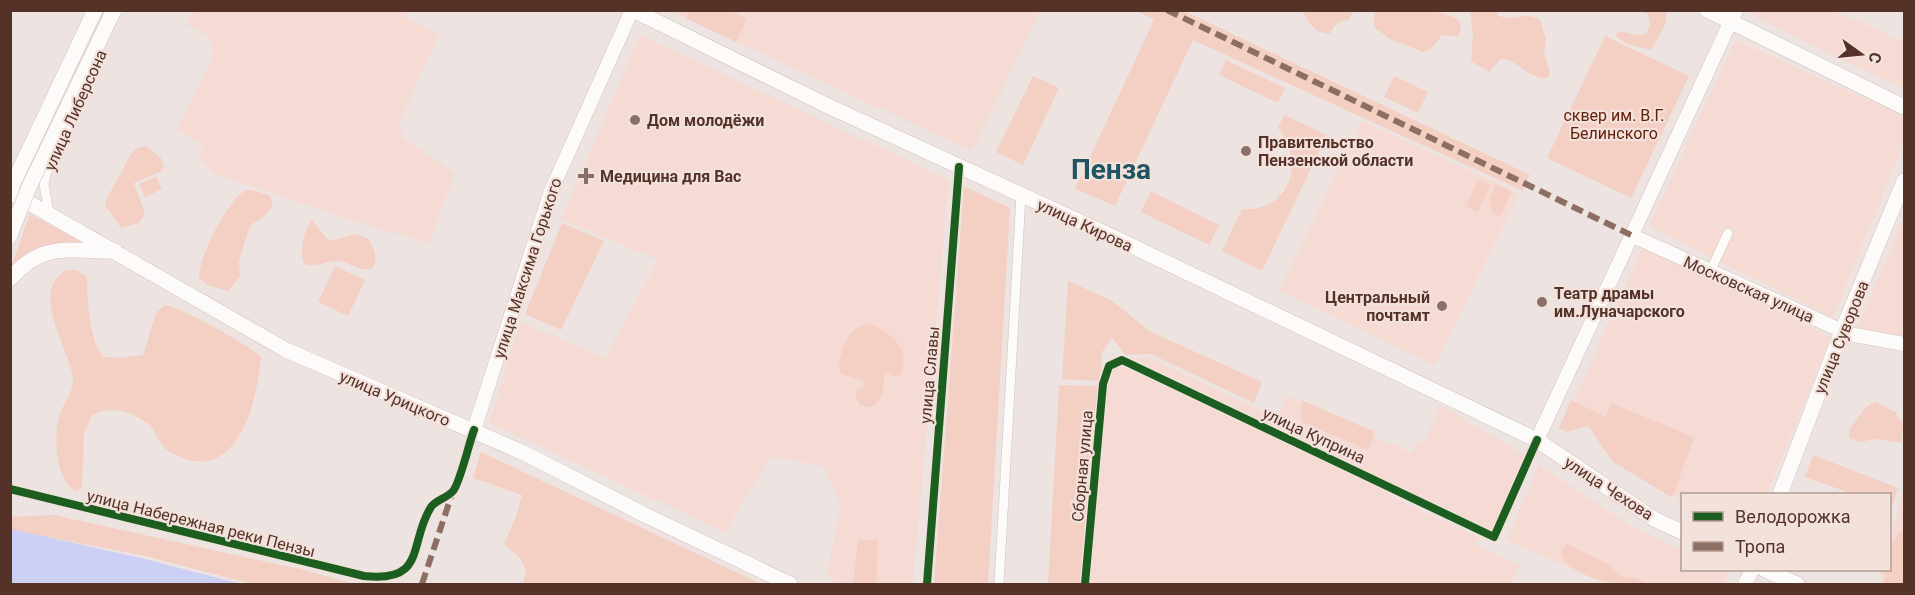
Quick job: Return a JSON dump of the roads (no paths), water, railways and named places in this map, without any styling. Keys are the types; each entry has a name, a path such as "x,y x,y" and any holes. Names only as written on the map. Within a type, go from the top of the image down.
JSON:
{"main road":[{"path":"11,193 94,10"},
{"path":"10,235 29,188 114,10"},
{"name":"улица Кирова","path":"633,10 959,167 1250,301 1537,441"},
{"name":"улица Максима Горького","path":"474,430 551,191 633,10"},
{"path":"1707,10 1733,16 1905,107"},
{"path":"1537,441 1733,16"},
{"name":"улица Суворова","path":"1781,493 1842,331 1905,181"},
{"name":"улица Урицкого","path":"11,193 286,350 363,385 474,430 790,585"},
{"name":"Московская улица","path":"1631,235 1842,331 1905,344"},
{"path":"10,279 23,264 42,254 67,248 115,251"},
{"name":"улица Чехова","path":"1537,441 1655,519 1681,531"},
{"path":"1745,585 1752,571"},
{"path":"1768,571 1797,585"}],"street":[{"name":"улица Либерсона","path":"49,213 44,184 46,174 120,10"},
{"name":"улица Славы","path":"927,585 959,167"},
{"path":"999,585 1021,195"},
{"path":"1710,272 1728,233"},
{"name":"улица Куприна","path":"1122,360 1494,537 1537,441"},
{"name":"Сборная улица","path":"1085,585 1102,384 1109,366 1122,360"},
{"name":"улица Набережная реки Пензы","path":"10,489 146,525 364,576 386,579 401,572 412,559 432,506 453,491 474,430"}],"water":[{"path":"11,529 141,558 241,584 11,584"}],"place":[{"name":"Дом молодёжи","path":"635,120"},
{"name":"Правительство Пензенской области","path":"1246,151"},
{"name":"Медицина для Вас","path":"586,176"},
{"name":"Театр драмы им.Луначарского","path":"1542,302"},
{"name":"Центральный почтамт","path":"1442,306"}],"district":[{"name":"Пенза","path":"1111,169"}],"park label":[{"name":"сквер им. В.Г. Белинского","path":"1614,124"}]}
